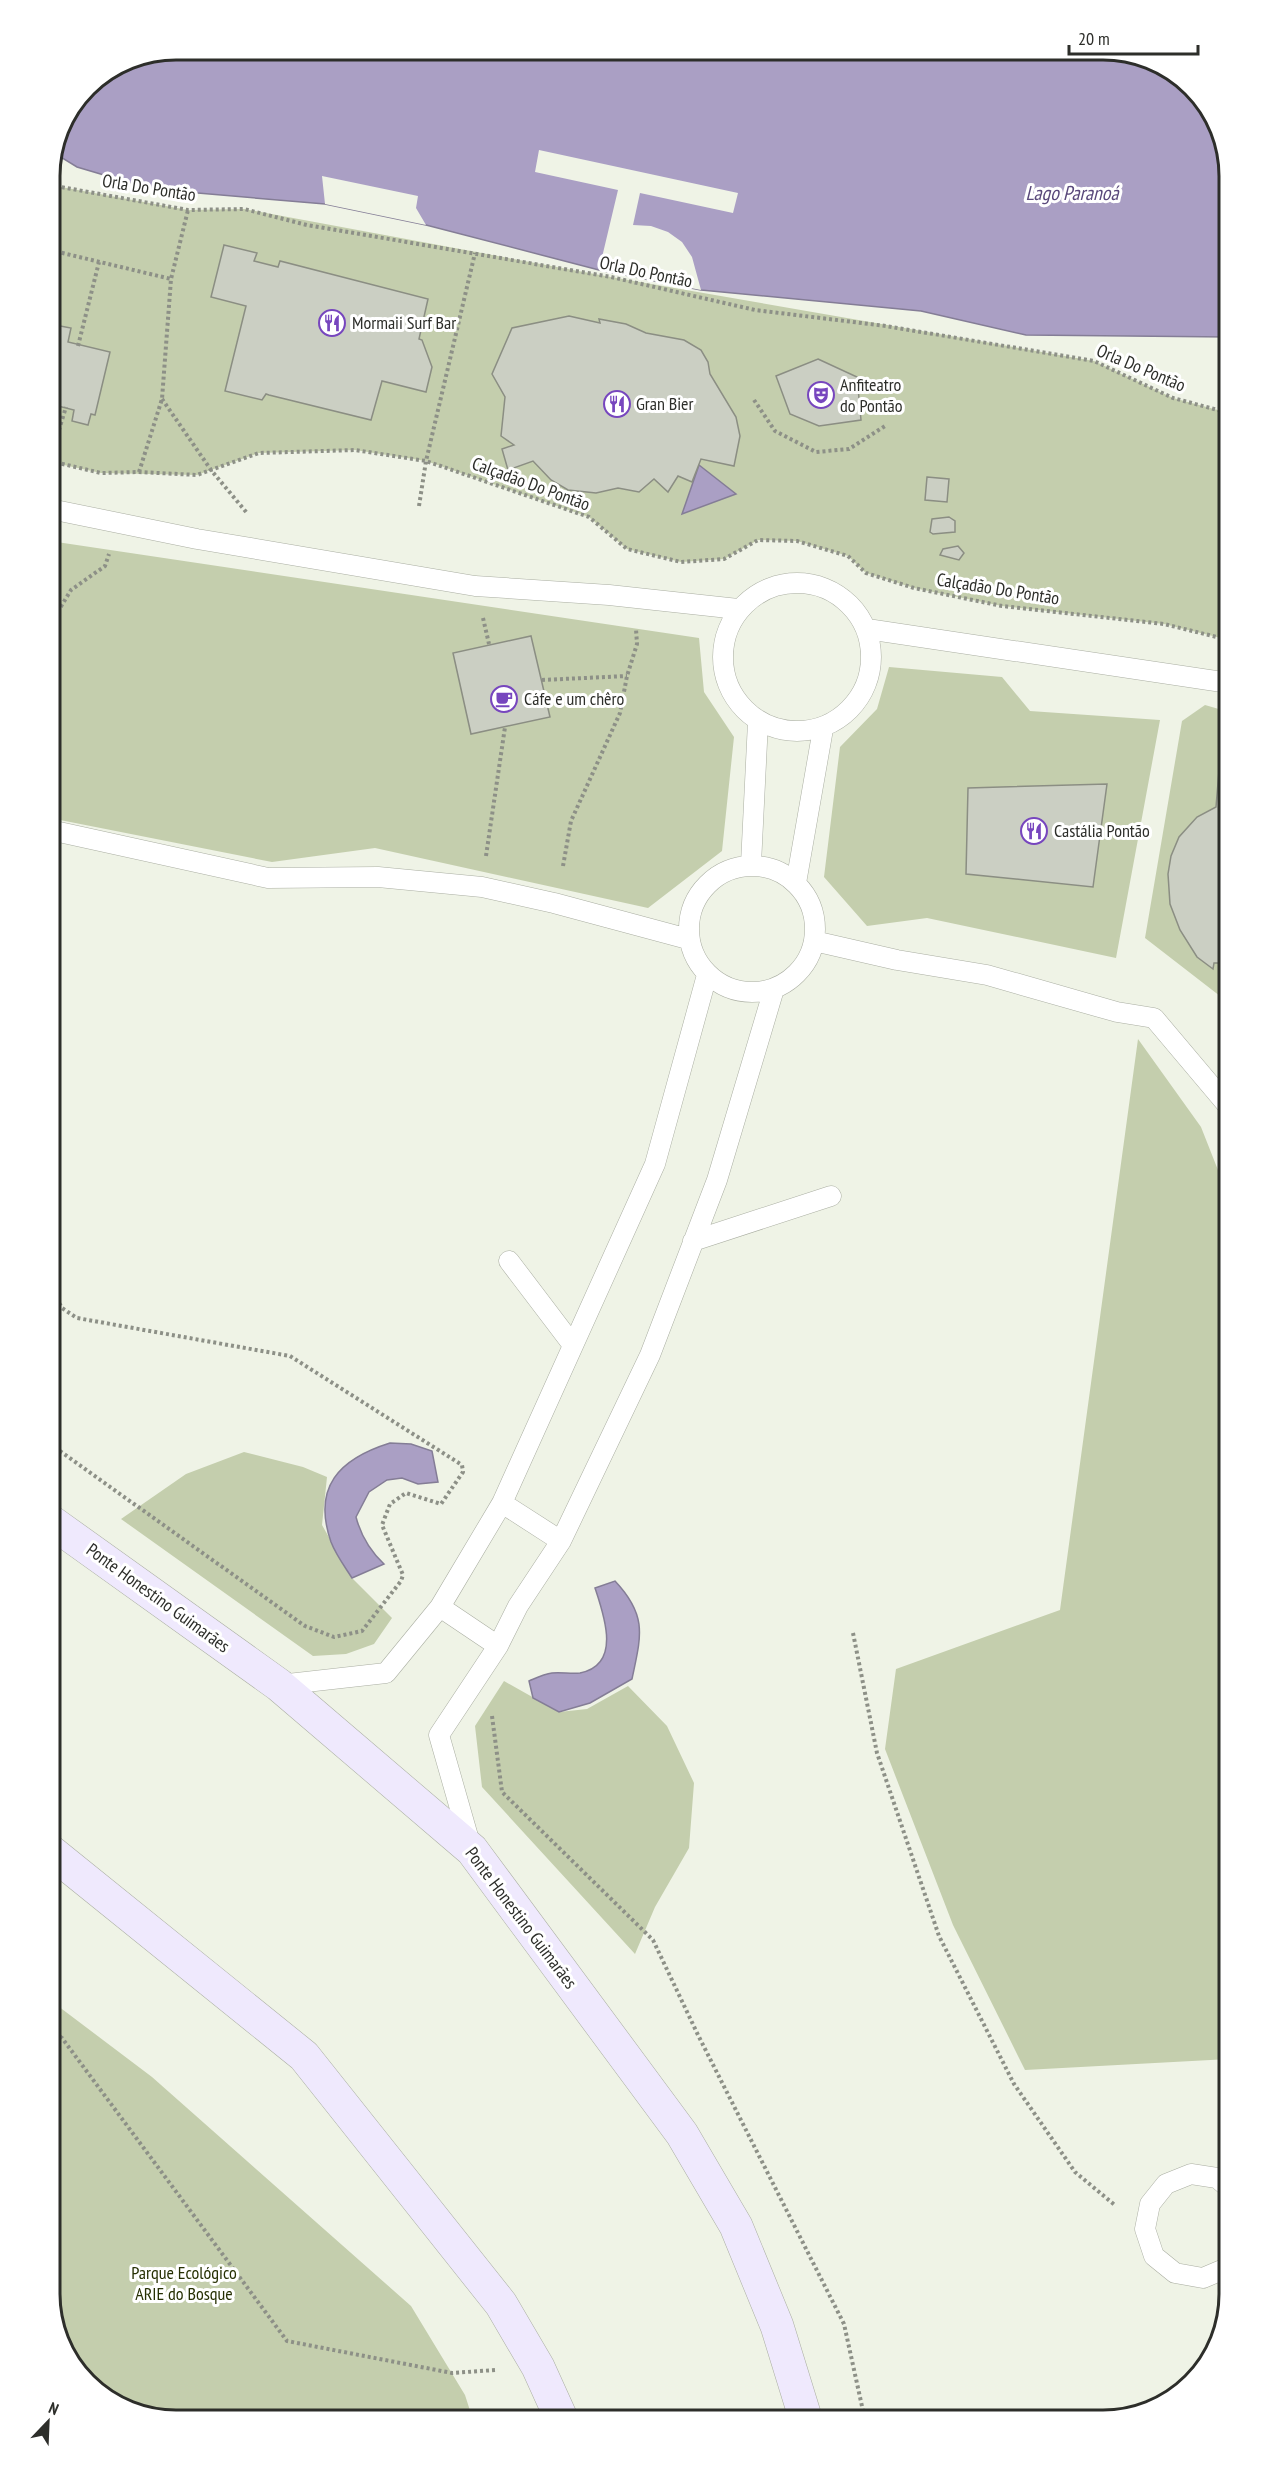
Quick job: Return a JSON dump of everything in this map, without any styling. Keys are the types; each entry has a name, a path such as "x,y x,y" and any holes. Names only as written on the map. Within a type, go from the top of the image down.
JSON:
{"main road":[{"name":"Ponte Honestino Guimarães","path":"60,1528 279,1685 472,1850 682,2134 736,2226 777,2326 803,2410"},
{"path":"60,1859 304,2056 501,2304 538,2367 557,2410"}],"lane":[{"path":"60,511 197,539 475,586 738,609"},
{"path":"808,582 844,598 867,629 872,669 856,706 823,729 789,733 758,722 729,690 721,648 738,609 770,586 808,582"},
{"path":"867,629 1219,681"},
{"path":"751,864 758,722"},
{"path":"796,883 823,729"},
{"path":"60,832 268,878 378,877 482,887 554,903 688,939"},
{"path":"751,864 775,869 796,883 813,910 814,941 800,971 774,989 750,993 727,988 707,975 688,939 693,902 716,875 751,864"},
{"path":"814,941 897,960 987,975 1117,1012 1154,1018 1219,1094"},
{"path":"279,1685 387,1673 440,1607 502,1503 655,1164 707,975"},
{"path":"472,1850 439,1735 498,1646 518,1606 561,1541 650,1355 717,1180 774,989"},
{"path":"693,1241 831,1196"},
{"path":"509,1261 572,1344"},
{"path":"502,1503 561,1541"},
{"path":"440,1607 498,1646"},
{"path":"1219,2180 1191,2174 1166,2184 1150,2204 1145,2229 1154,2256 1175,2273 1203,2278 1219,2271"}],"path":[{"name":"Orla Do Pontão","path":"60,187 188,210 244,209 307,225 611,275 755,310 886,326 1094,361 1173,398 1219,410"},
{"path":"139,472 162,399 171,279 188,210"},
{"path":"60,252 171,279"},
{"path":"419,506 426,461 474,253"},
{"path":"78,346 99,262"},
{"path":"162,399 211,470 248,514"},
{"path":"754,400 774,431 816,452 849,449 885,426"},
{"path":"60,427 66,407"},
{"name":"Calçadão Do Pontão","path":"60,463 101,473 197,475 259,453 355,450 426,461 589,517 627,549 681,562 724,560 758,540 797,541 848,556 866,573 914,588 1002,606 1164,624 1219,637"},
{"path":"60,608 71,590 105,566 111,548"},
{"path":"563,866 571,821 620,713 627,676 637,644 636,624"},
{"path":"542,680 627,676"},
{"path":"482,887 505,726"},
{"path":"60,1302 67,1313 77,1318 290,1356 462,1465 463,1472 441,1504 410,1493 393,1500 387,1509 382,1526 403,1575 362,1631 334,1637 305,1626 60,1451"},
{"path":"854,1633 877,1753 939,1936 1014,2084 1076,2172 1145,2229"},
{"path":"490,1706 502,1792 653,1941 844,2324 863,2410"},
{"path":"60,2037 287,2341 452,2373 538,2367"}],"green space":[{"path":"60,187 188,210 244,209 611,277 1094,361 1173,398 1219,410 1219,638 1164,624 1002,606 914,588 866,573 848,556 797,541 758,540 724,559 681,562 627,549 589,517 426,461 355,450 259,453 197,475 101,473 60,464"},
{"path":"60,542 699,638 704,692 734,737 722,851 648,908 375,848 272,862 60,820"},
{"path":"889,667 1002,677 1030,711 1160,720 1116,958 927,918 867,926 824,877 840,747 877,709"},
{"path":"1205,705 1219,709 1219,995 1145,938 1182,721"},
{"path":"1138,1039 1201,1127 1219,1173 1219,2060 1025,2070 953,1925 885,1749 896,1669 1060,1610"},
{"path":"244,1452 303,1467 327,1477 322,1525 352,1578 392,1618 374,1644 346,1654 313,1656 121,1519 186,1474"},
{"path":"504,1681 559,1712 587,1709 628,1686 667,1726 694,1783 689,1848 655,1907 635,1954 482,1787 475,1726"},
{"name":"Parque Ecológico ARIE do Bosque","path":"60,2008 152,2077 411,2306 465,2395 470,2410 168,2410 132,2401 105,2386 94,2376 84,2365 69,2338 61,2309"}],"water":[{"name":"Lago Paranoá","path":"1111,60 1126,62 1154,72 1185,94 1203,118 1215,146 1219,176 1219,337 1026,335 921,311 701,290 599,270 426,225 325,204 151,189 77,167 61,158 72,125 84,105 105,84 118,76 146,64 161,61"},
{"path":"699,465 736,494 682,514"},
{"path":"390,1443 411,1444 432,1451 438,1482 418,1484 402,1478 387,1480 369,1492 356,1517 366,1542 384,1564 352,1578 331,1542 326,1523 325,1506 328,1491 334,1478 344,1467 357,1457"},
{"path":"615,1581 633,1605 639,1627 638,1650 632,1679 590,1703 559,1712 533,1698 529,1681 552,1673 580,1673 593,1668 601,1660 606,1650 607,1638 595,1588"}],"pier":[{"path":"539,150 738,193 733,213 640,193 633,225 651,226 668,232 682,242 692,257 701,290 599,270 618,190 535,172"},
{"path":"322,176 418,196 416,208 426,225 325,204"}],"building":[{"name":"Mormaii Surf Bar","path":"224,245 257,253 254,261 278,267 280,261 428,299 419,339 422,340 432,367 426,392 382,381 371,420 266,394 262,400 225,391 246,306 211,297"},
{"name":"Gran Bier","path":"569,316 600,323 599,319 626,324 646,333 684,340 701,350 708,362 710,374 736,417 740,436 734,466 701,459 692,482 678,476 668,492 654,479 639,492 618,488 596,493 568,490 551,480 533,461 508,470 502,449 514,445 501,436 505,397 492,374 512,328"},
{"path":"60,326 71,328 68,342 110,352 95,415 91,414 88,425 72,421 74,410 60,406"},
{"name":"Anfiteatro do Pontão","path":"818,359 857,377 861,420 819,426 790,414 776,376"},
{"path":"927,477 949,479 947,502 925,500"},
{"path":"949,517 955,521 955,532 933,534 930,532 932,519"},
{"path":"958,546 964,553 959,560 940,555 943,549"},
{"name":"Cáfe e um chêro","path":"531,636 550,717 471,734 453,653"},
{"path":"1219,771 1219,963 1214,963 1213,969 1197,957 1180,930 1170,904 1168,874 1171,856 1179,837 1197,817 1216,807"},
{"name":"Castália Pontão","path":"1107,784 1093,887 966,874 968,788"}],"place":[{"name":"Mormaii Surf Bar","path":"332,323"},
{"name":"Anfiteatro do Pontão","path":"821,395"},
{"name":"Gran Bier","path":"617,404"},
{"name":"Cáfe e um chêro","path":"504,699"},
{"name":"Castália Pontão","path":"1034,831"}]}
